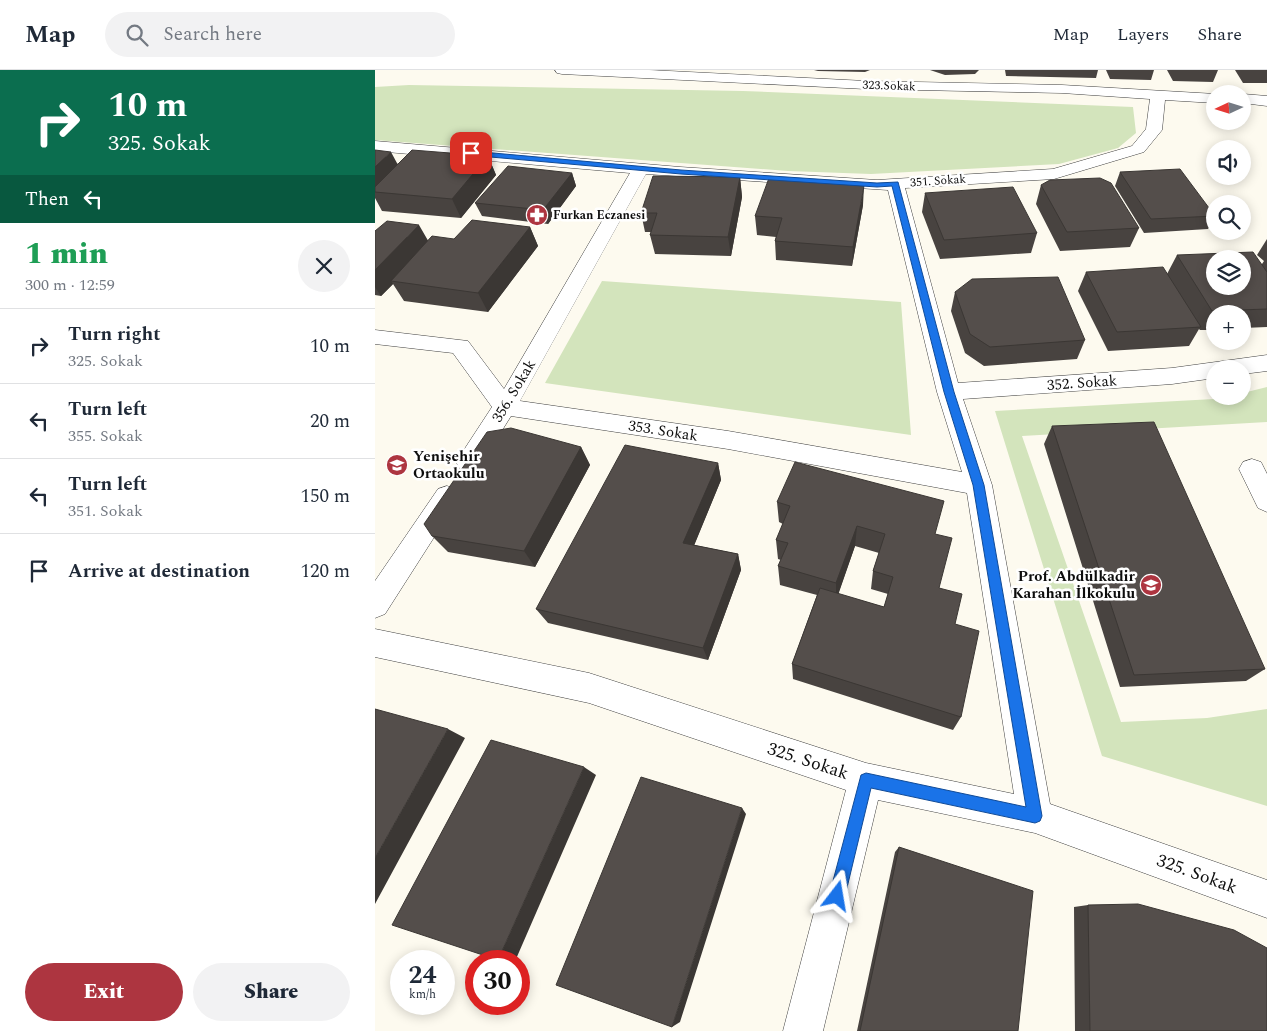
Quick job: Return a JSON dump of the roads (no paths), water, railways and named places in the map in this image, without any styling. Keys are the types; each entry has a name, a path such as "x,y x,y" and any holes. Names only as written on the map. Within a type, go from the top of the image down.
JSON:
{"street":[{"name":"323.Sokak","path":"562,70 917,87 1062,90 1206,98"},
{"path":"911,70 917,87"},
{"name":"351. Sokak","path":"375,146 877,185 1054,174 1138,149 1154,130 1158,95"},
{"path":"1251,99 1267,100"},
{"name":"356. Sokak","path":"375,605 505,407 641,168"},
{"path":"895,184 949,392 979,485 1035,816"},
{"path":"375,337 460,346 505,407"},
{"path":"1251,365 1267,363"},
{"name":"352. Sokak","path":"949,392 1172,376 1206,371"},
{"name":"353. Sokak","path":"505,407 727,440 979,485"},
{"path":"1252,469 1267,501"},
{"name":"325. Sokak","path":"375,643 589,688 866,780 1035,816 1267,899"},
{"path":"803,1031 866,780"}],"place":[{"name":"Furkan Eczanesi","path":"537,215"},
{"name":"Yenişehir Ortaokulu","path":"397,465"},
{"name":"Prof. Abdülkadir Karahan İlkokulu","path":"1151,585"}]}
